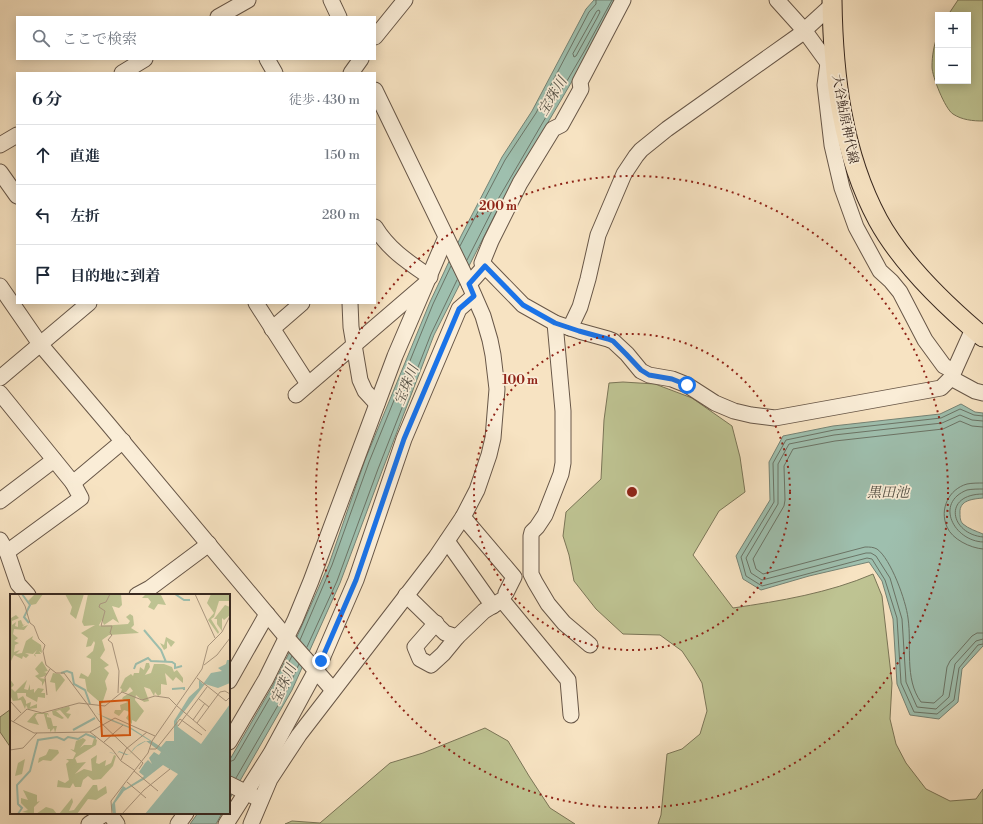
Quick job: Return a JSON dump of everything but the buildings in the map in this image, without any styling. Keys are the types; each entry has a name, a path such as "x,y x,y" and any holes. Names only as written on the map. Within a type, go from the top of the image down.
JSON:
{"main road":[{"name":"大谷鮎原神代線","path":"832,1 831,64 850,150 861,184 879,222 911,266 940,300 978,333"}],"street":[{"path":"331,0 339,16"},
{"path":"376,36 405,0"},
{"path":"624,0 580,82 581,89 561,125 553,129 520,184 491,241 482,263 523,305 555,323 613,341 641,370 649,375 672,379 687,385 715,403 734,411 775,418 941,388 953,375 978,333"},
{"path":"777,0 804,30 831,64 825,85 832,145 842,188 856,227 880,271 900,292 925,340 944,366 953,375 975,391 983,393"},
{"path":"570,328 580,307 598,235 615,194 632,162 641,150 667,129 790,42 832,1"},
{"path":"220,16 242,5"},
{"path":"124,72 143,60"},
{"path":"268,60 274,72"},
{"path":"352,72 362,63"},
{"path":"251,824 270,779 292,745 447,541 463,517 477,490 493,438 497,400 496,377 490,340 483,316 472,290 376,92"},
{"path":"0,145 16,136"},
{"path":"0,172 16,195"},
{"path":"376,228 388,246 428,280"},
{"path":"230,740 266,679 312,581 395,356 428,280 449,243"},
{"path":"226,824 244,793 275,747 356,580 404,439 459,309 472,290 485,266"},
{"path":"296,395 428,280"},
{"path":"0,286 40,344 209,544 286,638 333,690"},
{"path":"0,378 88,304"},
{"path":"257,304 308,384"},
{"path":"272,329 301,304"},
{"path":"350,304 351,327 360,380 365,391 377,404"},
{"path":"555,323 563,411 563,463 561,474 542,522 532,532 531,574 534,582 548,604 564,623 590,645"},
{"path":"0,393 73,484 81,498 3,546 18,584 27,594"},
{"path":"73,484 123,442"},
{"path":"0,501 54,460"},
{"path":"463,517 514,577 500,599"},
{"path":"447,541 500,599 568,680 572,715"},
{"path":"139,594 150,588 209,544"},
{"path":"436,623 415,647 420,659 431,665 484,611 525,581 531,574"},
{"path":"406,595 445,633 457,637"},
{"path":"230,679 267,614"},
{"path":"230,785 244,793 261,800"},
{"path":"89,824 104,814"},
{"path":"110,814 117,824"},
{"path":"178,824 185,814"}],"green space":[{"path":"958,0 983,0 983,121 964,119 953,114 946,106 937,84 971,84 971,12 950,12"},
{"path":"935,43 935,80 932,67"},
{"path":"623,382 655,384 692,398 732,426 740,457 745,492 719,511 693,555 733,608 822,591 856,581 873,574 882,596 892,683 890,719 896,744 906,763 926,789 950,801 976,799 983,789 983,824 658,824 661,815 667,754 682,749 700,734 707,711 702,683 682,651 660,635 623,634 596,609 574,581 569,555 563,536 566,512 601,479 604,420 609,383"},
{"path":"10,710 10,747 0,732 0,717"},
{"path":"485,728 508,741 550,808 575,824 285,824 292,821 320,823 390,763 423,753"}],"water":[{"name":"宝珠川","path":"594,0 616,0 589,52 501,203 434,335 340,583 292,690 230,798 230,759 272,687 296,639 329,564 365,460 430,302 461,236 502,157 532,111 586,9"},
{"name":"黒田池","path":"961,404 975,412 983,413 983,498 967,501 962,505 960,513 963,524 970,529 983,534 983,646 962,669 958,702 939,719 910,715 897,684 893,619 882,581 869,562 809,576 761,590 743,579 736,556 770,500 769,462 783,436 833,426 940,414"},
{"path":"197,814 221,814 216,824 190,824"}],"route":[{"path":"321,661 356,580 404,439 459,309 474,296 469,284 485,266 523,305 555,323 613,341 641,370 649,375 672,379 687,385"}]}
